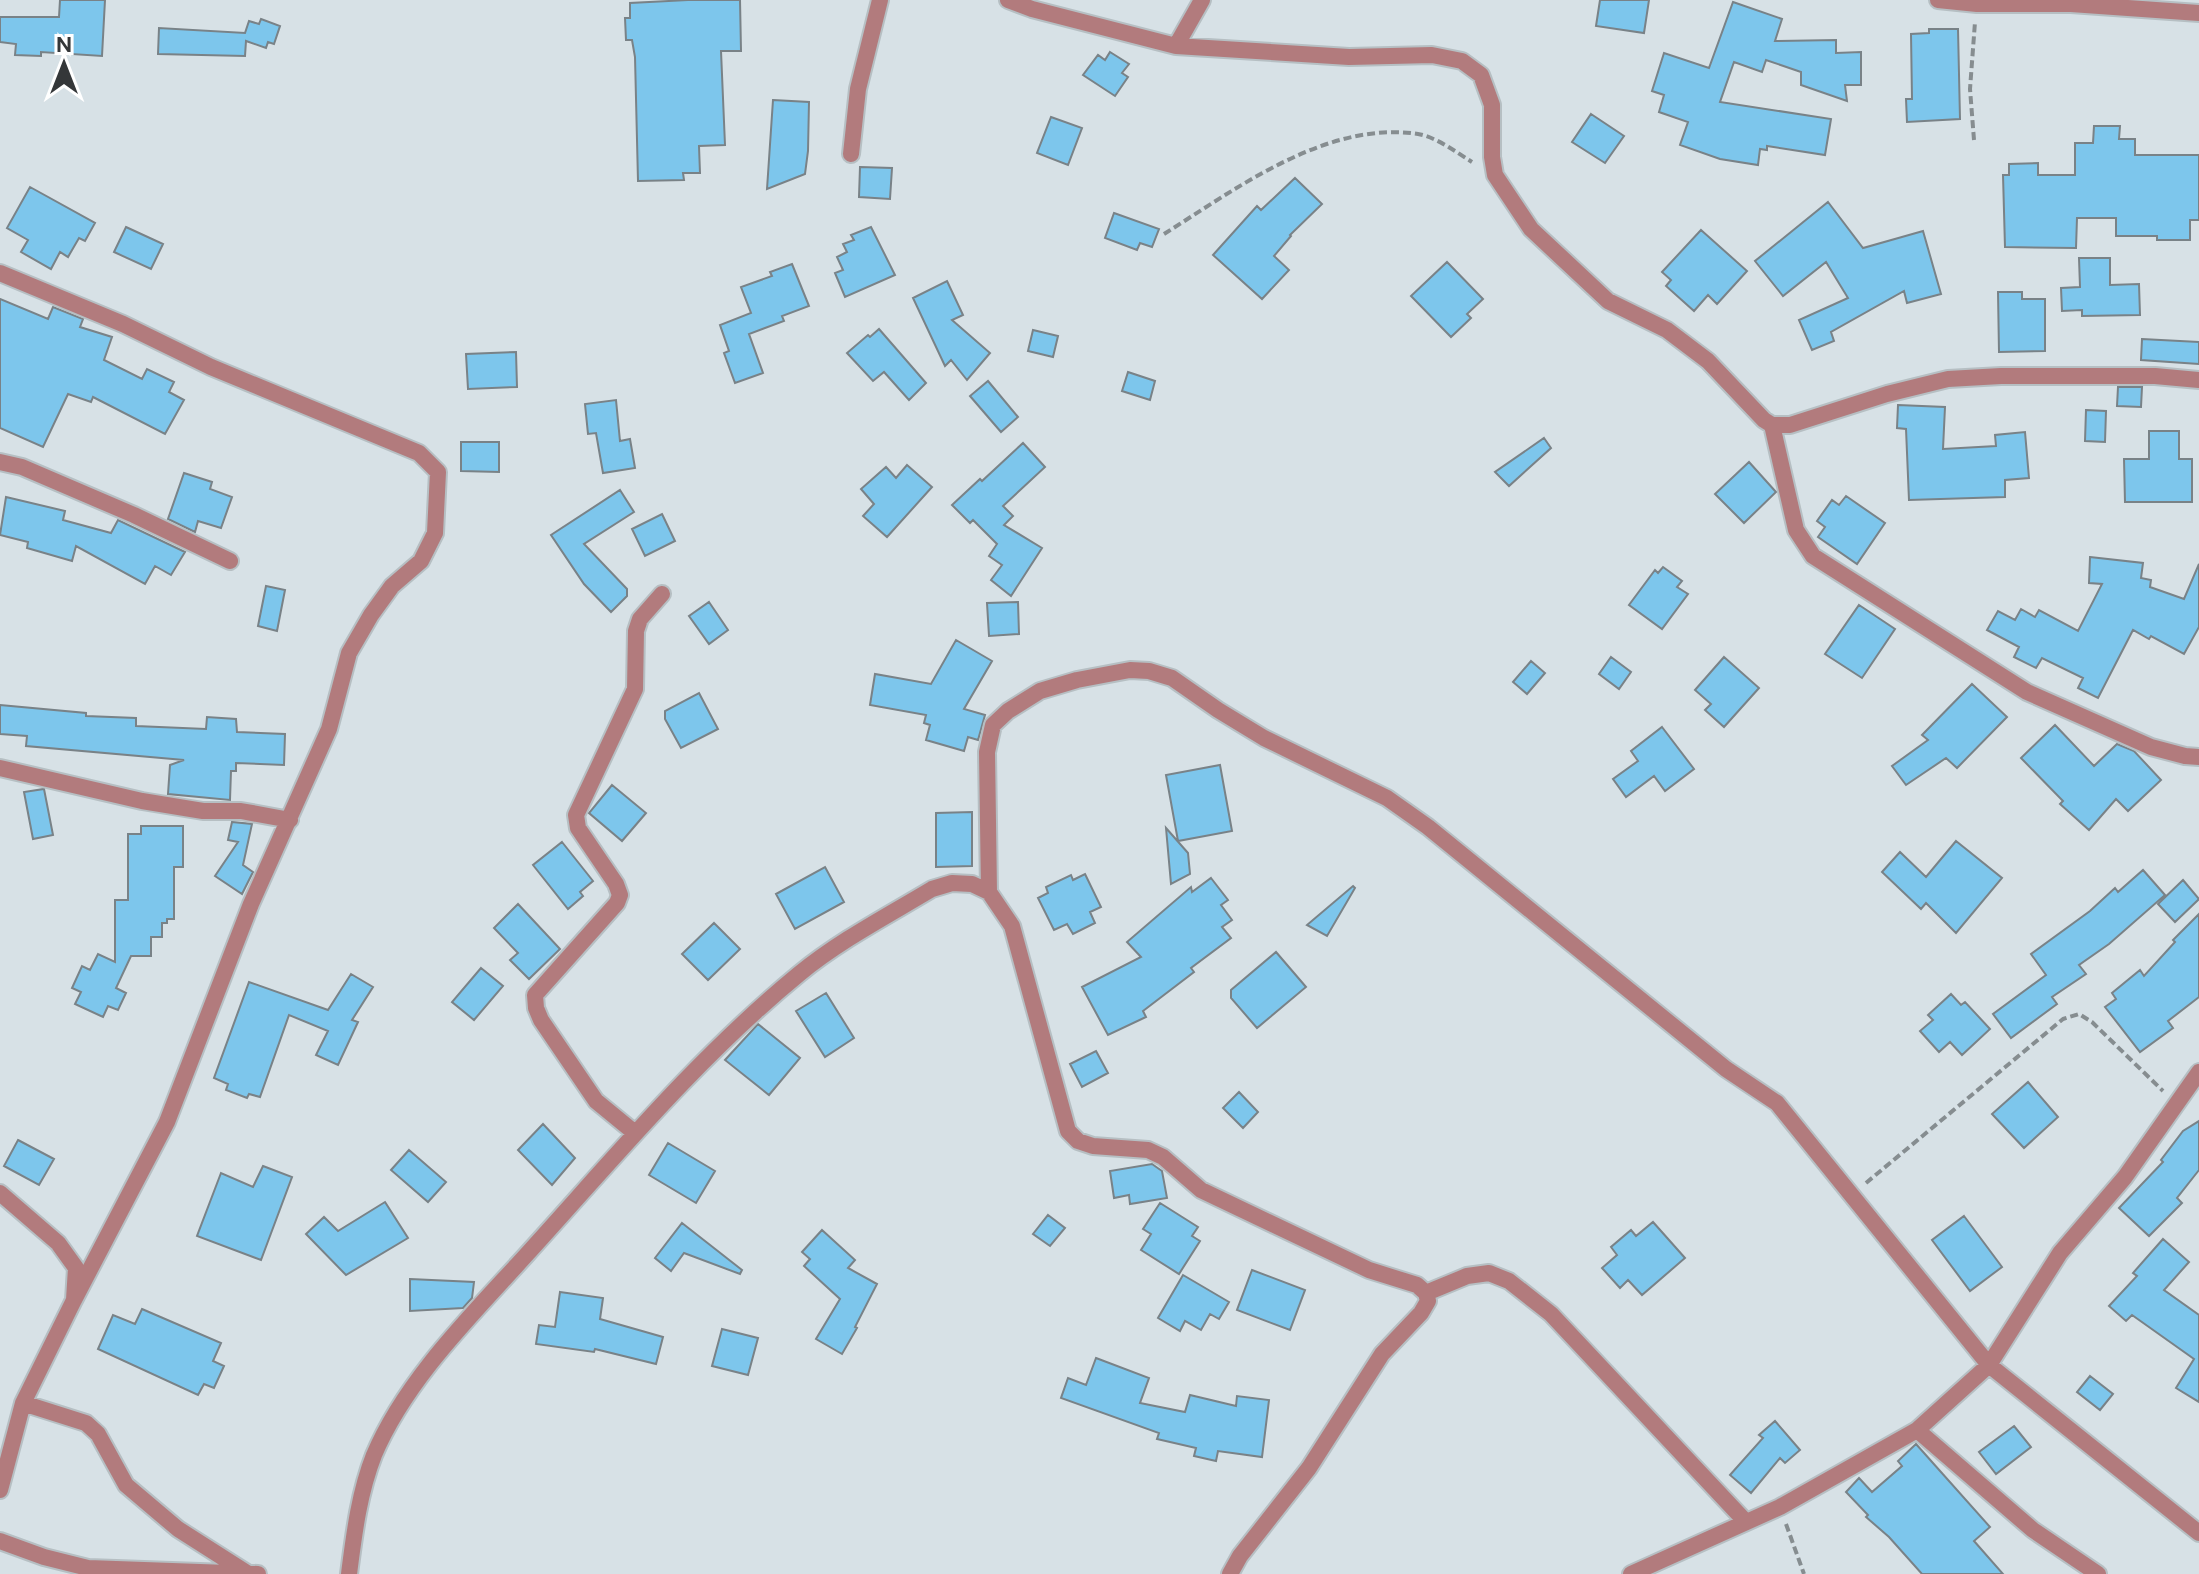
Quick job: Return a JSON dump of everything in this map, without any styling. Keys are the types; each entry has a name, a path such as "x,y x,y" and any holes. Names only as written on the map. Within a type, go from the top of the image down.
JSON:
{"street":[{"path":"851,154 858,89 880,0"},
{"path":"1008,0 1176,46 1349,57 1432,55 1462,61 1481,75 1492,105 1495,175 1531,229 1608,301 1667,330 1686,343 1772,425 1790,425 1887,394 1948,379 2155,376 2199,380"},
{"path":"1176,46 1202,0"},
{"path":"1938,0 1977,4 2070,2 2199,13"},
{"path":"0,273 123,324 211,367 419,453 438,472 435,533 421,561 392,586 349,653 329,729 251,904 167,1122 23,1403 0,1490"},
{"path":"1772,425 1796,530 1813,556 2027,692 2151,747 2199,757"},
{"path":"0,462 22,467 134,515 230,561"},
{"path":"635,1133 596,1101 541,1020 535,995 617,903 620,895 616,884 578,828 576,815 635,689 636,631 640,619 662,594"},
{"path":"989,892 987,752 993,725 1008,711 1040,691 1077,680 1130,670 1149,671 1172,678 1264,738 1387,798 1428,827 1726,1069 1777,1103 1989,1365 2199,1533"},
{"path":"0,768 142,801 203,811 241,811 290,820"},
{"path":"349,1574 356,1519 374,1456 407,1393 483,1303 635,1133 714,1052 800,973 932,889 952,883 972,884 989,892 1012,926 1068,1131 1078,1141 1093,1146 1148,1150 1163,1157 1201,1190 1369,1270 1417,1285 1426,1293 1428,1301 1421,1313 1382,1354 1309,1468 1240,1556 1230,1574"},
{"path":"1631,1574 1780,1507 1917,1430 1989,1365 2060,1253 2125,1177 2199,1072"},
{"path":"0,1193 58,1243 76,1268 74,1300"},
{"path":"1426,1293 1467,1276 1489,1273 1509,1281 1551,1314 1746,1522"},
{"path":"23,1403 86,1423 98,1434 126,1485 178,1529 247,1573"},
{"path":"1917,1430 2033,1530 2098,1574"},
{"path":"0,1541 88,1568 258,1574"}],"path":[{"path":"1974,140 1970,89 1977,4"},
{"path":"1164,234 1262,173 1331,142 1384,131 1421,134 1495,175"},
{"path":"1851,1195 2063,1019 2079,1014 2092,1022 2177,1104"},
{"path":"1780,1507 1804,1574"}],"building":[{"path":"60,0 105,0 102,56 41,52 41,56 15,55 16,44 0,42 0,17 59,17"},
{"path":"740,0 741,51 721,51 725,145 699,146 700,173 683,173 684,180 638,181 635,57 632,40 626,40 625,18 630,18 630,3"},
{"path":"1600,0 1649,0 1644,33 1596,26"},
{"path":"1733,2 1782,19 1775,41 1836,40 1836,53 1861,52 1861,85 1845,85 1847,101 1801,85 1801,72 1766,60 1762,72 1734,62 1720,102 1831,119 1825,155 1767,146 1767,150 1760,149 1758,165 1720,159 1680,145 1688,122 1659,112 1664,95 1652,91 1664,53 1709,68"},
{"path":"261,19 280,26 274,44 268,42 266,48 246,41 245,56 158,54 159,28 245,33 249,21 259,24"},
{"path":"1929,29 1958,29 1960,119 1907,122 1906,99 1912,99 1911,34 1929,33"},
{"path":"1110,52 1129,64 1122,73 1128,77 1115,96 1083,75 1098,55 1105,60"},
{"path":"773,100 809,102 808,151 805,174 767,189"},
{"path":"1591,114 1624,136 1605,163 1572,142"},
{"path":"1051,117 1082,128 1068,165 1037,153"},
{"path":"2094,126 2120,126 2119,139 2135,139 2135,155 2199,155 2199,220 2190,220 2190,240 2116,236 2116,218 2077,218 2076,248 2005,247 2003,175 2009,175 2009,164 2038,163 2038,175 2075,175 2075,143 2093,143"},
{"path":"860,167 892,168 890,199 859,197"},
{"path":"1295,178 1322,204 1290,235 1274,256 1289,270 1262,299 1213,255 1257,206 1261,210"},
{"path":"30,187 95,223 85,241 79,238 68,257 60,252 51,269 21,252 28,240 7,228"},
{"path":"1828,202 1863,248 1923,231 1941,294 1907,303 1904,291 1831,332 1834,341 1812,350 1799,320 1848,298 1826,262 1783,296 1755,261"},
{"path":"1114,213 1159,229 1152,247 1140,243 1137,250 1105,238"},
{"path":"126,227 163,244 151,269 114,252"},
{"path":"871,227 895,275 845,297 835,273 843,270 837,257 847,252 843,244 854,240 851,235"},
{"path":"1701,230 1747,271 1717,304 1708,295 1694,311 1666,286 1671,280 1662,272"},
{"path":"2079,258 2110,258 2110,285 2139,284 2140,315 2082,316 2082,310 2062,311 2061,288 2080,287"},
{"path":"1447,262 1483,299 1467,314 1471,318 1451,337 1411,296"},
{"path":"792,264 809,306 782,316 784,321 749,334 763,373 735,383 724,353 729,351 720,325 751,313 741,287 772,276 770,272"},
{"path":"947,281 963,315 952,320 990,353 967,380 951,360 945,366 913,298"},
{"path":"1998,292 2022,292 2022,299 2045,299 2045,351 1999,352"},
{"path":"0,299 48,319 53,307 83,319 80,327 112,337 104,360 142,379 147,369 174,382 169,392 184,400 165,434 93,397 91,402 68,394 43,447 0,428"},
{"path":"879,329 926,383 909,400 884,372 873,381 847,353"},
{"path":"1033,330 1058,336 1053,357 1028,351"},
{"path":"2142,339 2199,342 2199,364 2141,360"},
{"path":"516,352 517,387 468,389 466,354"},
{"path":"1128,372 1155,381 1150,400 1122,391"},
{"path":"988,381 1018,417 1001,432 970,396"},
{"path":"2118,387 2142,387 2141,407 2117,406"},
{"path":"616,400 620,441 630,439 635,468 603,473 596,433 588,434 585,404"},
{"path":"1898,405 1945,407 1943,449 1996,446 1995,435 2025,432 2029,478 2005,480 2005,497 1909,500 1906,429 1897,428"},
{"path":"2086,410 2106,411 2105,442 2085,441"},
{"path":"2149,431 2179,431 2179,459 2192,459 2192,502 2125,502 2124,459 2149,459"},
{"path":"1544,438 1551,448 1509,486 1495,472"},
{"path":"461,442 499,442 499,472 461,471"},
{"path":"1023,443 1045,467 1003,506 1013,516 1004,525 1042,548 1011,596 991,580 1002,565 989,556 997,544 973,520 970,523 952,505"},
{"path":"1749,462 1776,492 1744,523 1715,494"},
{"path":"907,465 932,487 887,537 863,516 874,504 861,489 886,467 896,478"},
{"path":"184,473 212,482 210,489 232,497 221,528 198,521 195,532 168,519"},
{"path":"620,490 634,512 584,544 627,589 627,596 611,612 584,584 551,535"},
{"path":"1846,496 1885,523 1857,564 1818,537 1825,527 1817,521 1832,500 1839,505"},
{"path":"6,497 65,511 63,520 111,533 118,520 185,552 171,575 155,566 145,584 76,546 72,561 27,548 28,542 0,535"},
{"path":"662,514 675,541 645,556 632,529"},
{"path":"2090,557 2143,563 2141,578 2151,580 2150,587 2184,599 2199,564 2199,627 2184,654 2133,630 2098,698 2078,688 2083,678 2042,658 2036,668 2014,657 2019,647 1987,630 1998,611 2015,620 2021,609 2035,617 2039,610 2078,631 2102,584 2089,583"},
{"path":"1663,567 1682,581 1677,587 1688,594 1662,629 1629,605 1655,570 1658,573"},
{"path":"266,586 285,590 277,631 258,626"},
{"path":"709,602 728,630 709,644 689,616"},
{"path":"1018,602 1019,634 989,636 987,603"},
{"path":"1859,605 1895,629 1862,678 1825,654"},
{"path":"956,640 992,661 964,709 985,715 978,740 968,737 964,751 926,740 930,725 924,723 926,715 870,705 875,674 931,684"},
{"path":"1611,657 1631,672 1619,689 1599,674"},
{"path":"1724,657 1759,688 1724,727 1705,710 1711,704 1695,690"},
{"path":"1531,661 1545,673 1527,694 1513,682"},
{"path":"1972,684 2007,717 1957,768 1946,758 1906,785 1892,766 1928,740 1922,735"},
{"path":"699,693 718,729 681,748 665,719 665,711"},
{"path":"0,705 86,713 86,716 136,718 136,726 206,729 207,717 236,719 237,732 285,734 284,765 236,763 236,771 231,771 230,800 168,794 170,765 184,760 26,746 27,736 0,734"},
{"path":"2055,725 2094,766 2117,744 2134,751 2161,780 2128,811 2116,799 2089,830 2060,804 2063,801 2021,758"},
{"path":"1662,727 1694,769 1665,791 1654,776 1626,797 1613,779 1638,761 1631,751"},
{"path":"1220,765 1232,831 1178,841 1166,775"},
{"path":"612,785 646,813 622,841 589,813"},
{"path":"44,789 53,835 33,839 24,792"},
{"path":"972,812 972,866 936,867 936,813"},
{"path":"232,822 252,824 243,865 253,872 242,894 215,876 238,842 228,840"},
{"path":"141,826 183,826 183,867 174,867 174,919 162,923 162,937 151,937 151,956 131,956 116,988 126,993 118,1010 108,1006 103,1017 75,1004 81,992 72,988 82,966 90,970 98,954 115,962 115,900 128,900 128,834 141,834"},
{"path":"1166,828 1188,853 1190,874 1171,884"},
{"path":"1956,841 2002,878 1956,933 1926,903 1921,909 1882,872 1900,852 1926,877"},
{"path":"562,842 593,881 580,892 583,896 568,909 533,865"},
{"path":"825,867 844,902 795,929 776,894"},
{"path":"2143,870 2165,895 2109,944 2079,965 2086,974 2052,997 2057,1004 2011,1038 1993,1014 2046,975 2031,954 2090,911 2115,888 2118,892"},
{"path":"1085,874 1101,907 1090,912 1095,923 1073,934 1067,924 1054,930 1038,898 1048,893 1046,887 1071,875 1073,880"},
{"path":"1211,878 1228,900 1221,905 1232,920 1222,927 1231,938 1191,968 1194,972 1143,1011 1146,1017 1108,1035 1082,987 1141,957 1127,942 1191,887 1192,892"},
{"path":"2183,880 2199,899 2175,922 2158,904"},
{"path":"1353,886 1355,888 1327,936 1307,925"},
{"path":"518,904 560,949 529,979 510,960 518,953 494,928"},
{"path":"2199,914 2199,997 2168,1021 2173,1028 2140,1052 2105,1007 2116,999 2112,993 2140,970 2144,976"},
{"path":"714,923 740,949 708,980 682,954"},
{"path":"1276,952 1306,987 1257,1028 1231,998 1231,990"},
{"path":"481,968 503,986 474,1020 452,1002"},
{"path":"351,974 373,987 352,1020 358,1022 338,1065 316,1055 328,1031 289,1015 260,1097 249,1094 247,1098 226,1090 228,1084 214,1078 249,982 328,1010"},
{"path":"826,993 854,1038 825,1057 796,1011"},
{"path":"1951,994 1961,1005 1965,1002 1990,1029 1962,1055 1950,1042 1939,1052 1920,1031 1933,1020 1928,1015"},
{"path":"758,1024 800,1058 769,1095 725,1060"},
{"path":"1096,1051 1108,1073 1082,1087 1070,1064"},
{"path":"2028,1082 2058,1117 2024,1148 1992,1114"},
{"path":"1239,1092 1258,1112 1243,1128 1223,1108"},
{"path":"2199,1121 2199,1170 2177,1198 2182,1203 2149,1236 2119,1208 2163,1162 2161,1160 2183,1131"},
{"path":"543,1124 575,1158 552,1185 518,1150"},
{"path":"18,1140 54,1159 39,1185 4,1166"},
{"path":"668,1143 715,1171 696,1203 649,1175"},
{"path":"409,1150 446,1182 428,1202 391,1170"},
{"path":"1152,1164 1162,1171 1167,1198 1130,1204 1129,1195 1114,1198 1110,1171"},
{"path":"263,1166 292,1177 261,1260 197,1236 221,1173 253,1187"},
{"path":"385,1202 408,1238 346,1275 306,1234 324,1217 338,1231"},
{"path":"1160,1203 1198,1227 1192,1236 1200,1241 1179,1274 1141,1250 1151,1234 1143,1229"},
{"path":"1048,1215 1065,1228 1050,1246 1033,1234"},
{"path":"1964,1216 2002,1267 1970,1291 1932,1240"},
{"path":"1653,1222 1685,1258 1642,1295 1628,1280 1620,1288 1602,1268 1617,1255 1611,1247 1631,1230 1636,1236"},
{"path":"682,1223 742,1270 740,1274 684,1253 671,1271 655,1258"},
{"path":"822,1230 855,1260 848,1268 877,1284 842,1354 816,1339 840,1299 804,1266 810,1259 802,1252"},
{"path":"2163,1239 2189,1262 2164,1290 2199,1315 2199,1402 2176,1388 2194,1359 2132,1315 2126,1321 2109,1306 2137,1276 2133,1273"},
{"path":"1252,1270 1305,1290 1290,1330 1237,1310"},
{"path":"1183,1275 1229,1302 1219,1319 1210,1314 1201,1330 1185,1321 1180,1331 1158,1318"},
{"path":"410,1279 474,1282 472,1298 463,1308 410,1311"},
{"path":"560,1292 603,1298 600,1319 663,1337 656,1364 595,1349 594,1352 536,1344 539,1325 555,1327"},
{"path":"142,1309 221,1343 213,1361 224,1366 214,1388 204,1384 198,1395 98,1349 113,1315 135,1324"},
{"path":"722,1329 758,1338 748,1375 712,1366"},
{"path":"1096,1358 1149,1378 1140,1403 1185,1412 1190,1395 1236,1406 1237,1396 1269,1400 1262,1457 1218,1451 1216,1461 1194,1456 1196,1448 1157,1439 1159,1433 1061,1398 1068,1378 1086,1385"},
{"path":"2090,1376 2113,1394 2100,1410 2077,1392"},
{"path":"1775,1421 1800,1450 1785,1463 1780,1458 1751,1493 1730,1475 1763,1438 1759,1435"},
{"path":"2014,1426 2031,1447 1996,1474 1979,1452"},
{"path":"1916,1444 1990,1527 1974,1541 2003,1574 1922,1574 1846,1492 1859,1478 1872,1492 1902,1466 1898,1461"}]}
